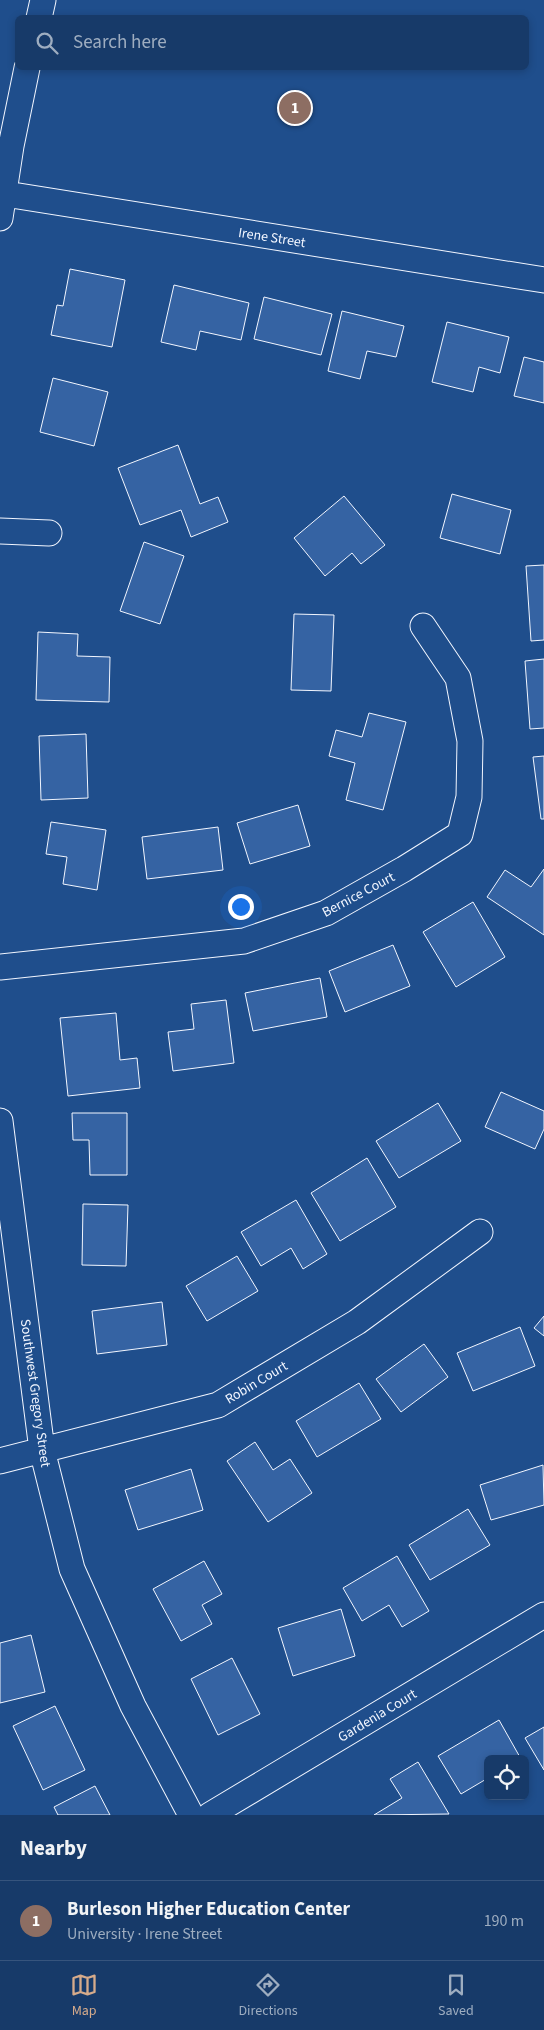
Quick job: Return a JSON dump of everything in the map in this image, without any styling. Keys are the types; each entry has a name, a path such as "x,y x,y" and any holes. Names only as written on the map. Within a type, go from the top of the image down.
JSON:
{"street":[{"path":"40,15 43,0"},
{"path":"1,202 27,70"},
{"name":"Irene Street","path":"1,202 544,280"},
{"path":"0,532 49,533"},
{"name":"Bernice Court","path":"0,967 244,941 326,913 404,869 460,834 469,798 470,741 458,678 423,626"},
{"name":"Southwest Gregory Street","path":"1,1134 42,1450 72,1569 133,1706 191,1815"},
{"name":"Robin Court","path":"0,1461 218,1405 357,1322 480,1232"},
{"name":"Gardenia Court","path":"210,1815 544,1615"}],"building":[{"path":"70,269 125,280 112,347 51,335 57,305 63,306"},
{"path":"174,285 249,303 241,340 200,331 196,350 161,342"},
{"path":"264,297 332,314 321,355 254,339"},
{"path":"342,311 404,326 396,357 367,351 360,379 328,371"},
{"path":"447,322 509,337 500,373 479,367 473,392 432,382"},
{"path":"524,357 544,362 544,403 514,396"},
{"path":"53,378 108,392 94,446 40,432"},
{"path":"178,445 200,504 218,497 228,522 191,537 181,510 140,525 118,468"},
{"path":"452,494 511,510 500,554 440,538"},
{"path":"344,496 385,545 361,564 352,553 325,576 294,538"},
{"path":"144,542 184,556 160,624 120,611"},
{"path":"544,565 544,640 531,641 526,566"},
{"path":"294,614 334,615 331,691 291,690"},
{"path":"38,632 78,634 77,656 110,657 109,702 36,700"},
{"path":"544,659 544,728 530,729 525,661"},
{"path":"369,713 406,722 383,810 346,800 355,763 329,756 336,730 362,737"},
{"path":"86,734 88,798 41,800 39,736"},
{"path":"544,756 544,819 541,819 533,757"},
{"path":"298,805 310,846 250,864 237,823"},
{"path":"51,822 106,830 97,890 63,884 67,857 46,854"},
{"path":"218,827 223,870 147,879 142,837"},
{"path":"544,869 544,935 487,897 505,870 531,887"},
{"path":"473,902 505,957 456,987 423,932"},
{"path":"393,945 410,986 345,1012 329,971"},
{"path":"320,978 327,1017 253,1031 245,993"},
{"path":"226,1000 234,1063 173,1071 168,1032 194,1029 191,1004"},
{"path":"116,1013 120,1060 137,1058 140,1088 68,1096 60,1018"},
{"path":"501,1092 544,1111 544,1129 535,1149 485,1127"},
{"path":"438,1103 461,1141 399,1178 376,1141"},
{"path":"72,1113 127,1113 127,1175 90,1175 89,1140 73,1140"},
{"path":"367,1158 396,1207 340,1241 311,1193"},
{"path":"296,1200 327,1254 303,1269 291,1248 261,1266 241,1232"},
{"path":"83,1204 128,1205 126,1266 82,1265"},
{"path":"237,1256 258,1291 207,1321 186,1286"},
{"path":"162,1302 167,1345 97,1354 92,1311"},
{"path":"544,1316 544,1336 534,1328"},
{"path":"520,1327 535,1366 473,1391 457,1353"},
{"path":"424,1344 448,1377 401,1412 376,1379"},
{"path":"359,1383 381,1419 317,1457 296,1421"},
{"path":"255,1442 273,1470 290,1459 312,1493 268,1522 227,1461"},
{"path":"543,1465 544,1505 491,1520 480,1485"},
{"path":"191,1469 203,1510 138,1530 125,1490"},
{"path":"468,1509 490,1545 430,1580 409,1545"},
{"path":"397,1556 429,1611 402,1627 389,1605 362,1621 343,1588"},
{"path":"204,1561 222,1594 202,1605 212,1624 181,1641 153,1589"},
{"path":"341,1609 355,1656 293,1676 278,1628"},
{"path":"31,1635 45,1692 0,1703 0,1643"},
{"path":"232,1658 260,1714 218,1735 191,1679"},
{"path":"55,1706 85,1770 43,1790 13,1726"},
{"path":"499,1720 519,1755 484,1755 484,1780 461,1794 438,1756"},
{"path":"544,1727 544,1770 525,1738"},
{"path":"418,1762 449,1814 374,1815 402,1798 390,1779"},
{"path":"95,1786 110,1815 58,1815 54,1807"}],"place":[{"name":"Burleson Higher Education Center","path":"295,108"}]}
